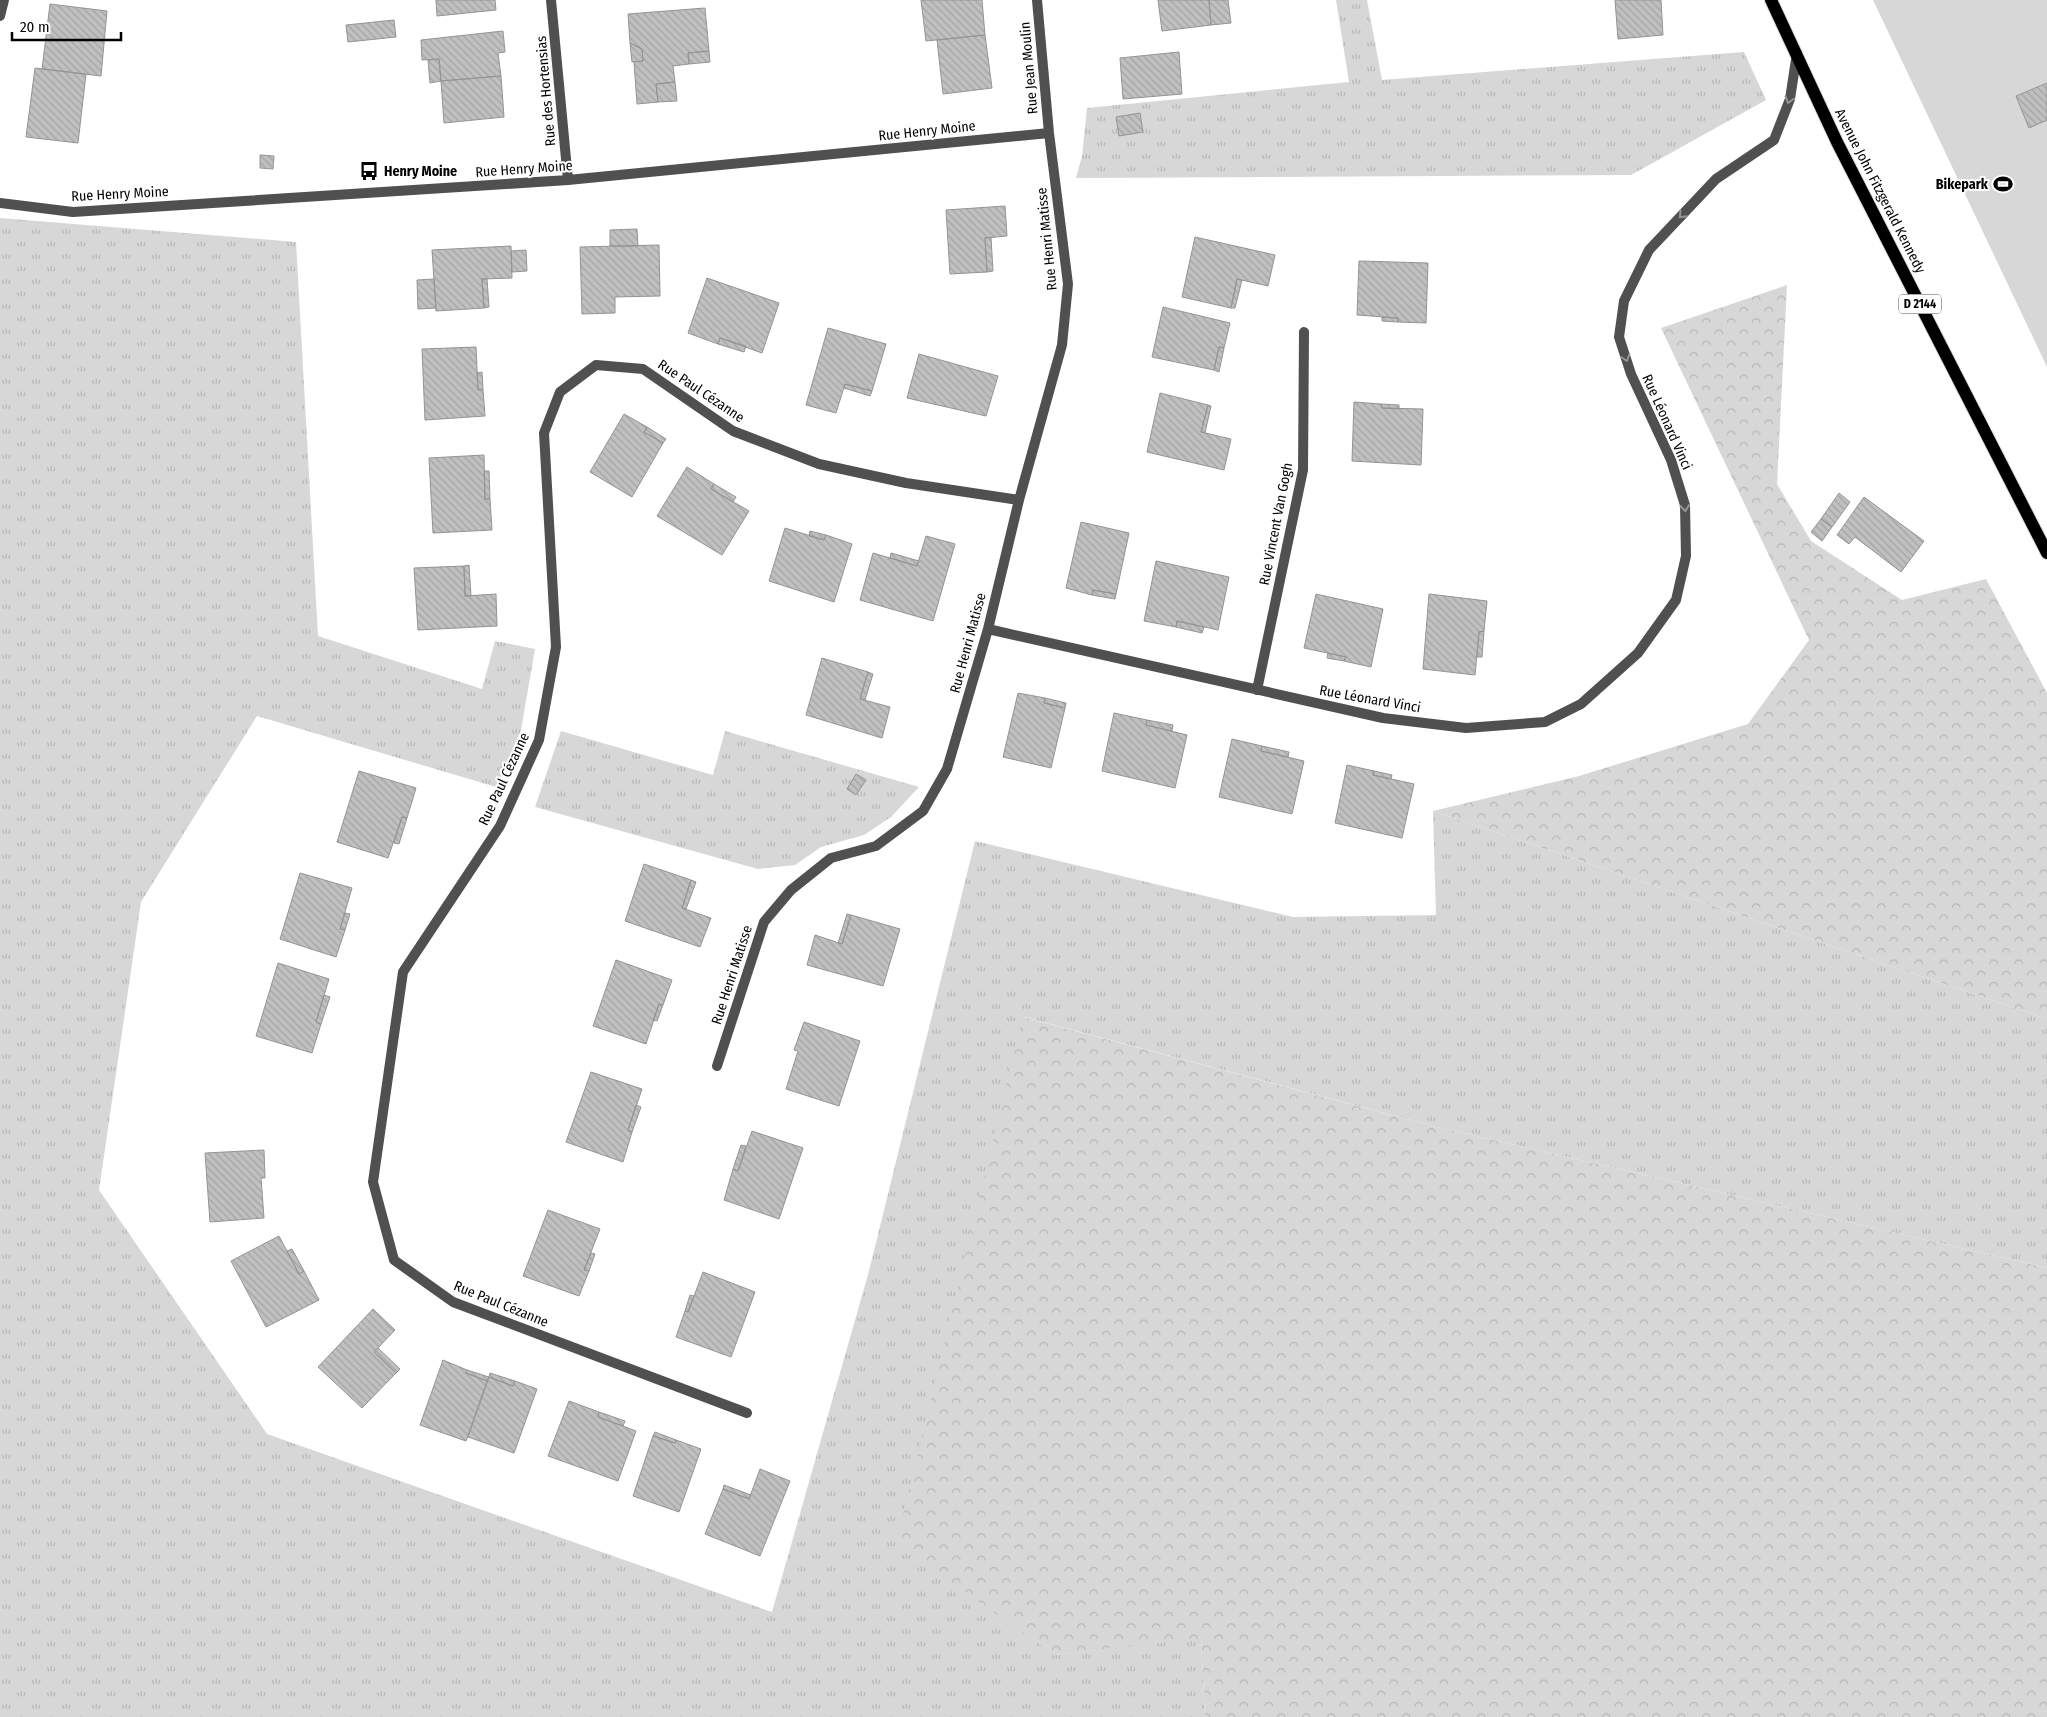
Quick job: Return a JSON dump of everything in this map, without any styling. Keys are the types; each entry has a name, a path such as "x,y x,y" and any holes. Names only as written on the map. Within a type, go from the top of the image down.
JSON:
{"main road":[{"name":"Avenue John Fitzgerald Kennedy","path":"1771,0 1797,52 1837,142 2047,553"}],"street":[{"path":"0,16 4,0"},
{"name":"Rue des Hortensias","path":"551,0 568,180"},
{"name":"Rue Jean Moulin","path":"1036,0 1049,133"},
{"name":"Rue Léonard Vinci","path":"988,629 1384,718 1466,728 1545,722 1581,704 1638,653 1676,600 1686,556 1685,505 1671,460 1631,374 1619,337 1624,301 1649,250 1716,179 1774,140 1790,99 1797,52"},
{"name":"Rue Henry Moine","path":"0,203 73,212 568,180 1049,133"},
{"name":"Rue Henri Matisse","path":"717,1066 764,922 791,890 831,858 876,846 923,812 947,769 988,629 1019,500 1062,345 1068,284 1049,133"},
{"name":"Rue Vincent Van Gogh","path":"1257,690 1303,470 1304,332"},
{"name":"Rue Paul Cézanne","path":"747,1413 453,1302 394,1260 373,1182 403,972 500,826 539,740 556,647 544,433 560,392 596,365 643,369 733,431 818,464 906,483 1019,500"}],"green space":[{"path":"1336,0 1367,0 1382,80 1744,52 1766,100 1631,175 1076,178 1082,156 1087,108 1349,82"},
{"name":"Bikepark","path":"1873,0 2047,0 2047,367"},
{"path":"0,218 296,242 318,636 482,689 495,641 535,649 521,730 496,787 257,716 141,902 99,1190 267,1434 772,1612 869,1271 975,841 1293,917 1436,915 1433,811 2047,1019 2047,1268 1437,1127 1024,1017 1055,1655 1201,1637 1205,1717 0,1717"},
{"path":"1787,285 1777,484 1811,541 1902,600 1986,579 2047,693 2047,1019 1433,811 1579,776 1748,724 1809,640 1661,328"},
{"path":"561,731 713,775 725,731 919,787 891,817 864,835 821,847 795,865 758,869 535,807"},
{"path":"1023,1017 1437,1127 2047,1268 2047,1717 1205,1717 1201,1638 1055,1655 896,1544"}],"building":[{"path":"436,0 495,0 496,10 437,16"},
{"path":"921,0 982,0 985,35 926,41"},
{"path":"1158,0 1209,0 1211,25 1162,31"},
{"path":"1209,0 1228,0 1231,23 1211,25"},
{"path":"1615,0 1661,0 1663,35 1618,39"},
{"path":"50,4 107,11 101,76 42,69"},
{"path":"705,8 709,51 688,53 689,64 673,66 675,82 656,84 658,102 637,104 634,62 643,61 642,49 630,43 628,14"},
{"path":"394,20 396,37 348,42 346,25"},
{"path":"503,31 505,52 498,53 501,76 441,81 439,59 422,60 421,40"},
{"path":"985,35 992,88 943,94 937,40"},
{"path":"630,43 642,49 643,61 632,62"},
{"path":"709,51 710,62 689,64 688,53"},
{"path":"1179,52 1182,94 1123,99 1120,58"},
{"path":"439,59 441,81 430,83 428,60"},
{"path":"35,68 86,74 78,143 26,137"},
{"path":"501,76 504,117 444,123 441,81"},
{"path":"675,82 677,101 658,102 656,84"},
{"path":"2047,83 2047,120 2029,128 2016,96"},
{"path":"1140,113 1143,132 1119,136 1116,117"},
{"path":"260,155 274,156 273,169 260,168"},
{"path":"1005,206 1007,236 985,238 987,272 950,274 946,210"},
{"path":"637,229 638,246 610,246 610,230"},
{"path":"991,237 993,271 987,272 985,238"},
{"path":"1195,237 1275,255 1268,286 1237,279 1231,308 1182,297"},
{"path":"659,245 660,296 615,297 615,313 582,314 580,247"},
{"path":"511,246 512,278 482,279 484,308 436,311 432,250"},
{"path":"526,250 527,271 512,272 511,251"},
{"path":"1359,261 1428,263 1426,323 1398,322 1398,318 1357,315"},
{"path":"707,278 779,303 762,353 720,338 718,344 688,333"},
{"path":"434,279 436,308 418,309 417,280"},
{"path":"482,279 487,279 489,307 484,308"},
{"path":"1237,279 1242,280 1235,308 1231,308"},
{"path":"1163,307 1230,323 1224,348 1219,347 1214,370 1152,357"},
{"path":"1382,317 1398,318 1398,322 1382,321"},
{"path":"828,328 886,344 872,391 845,384 836,413 806,405"},
{"path":"720,338 746,346 744,352 718,344"},
{"path":"476,347 478,390 483,389 485,416 425,420 422,349"},
{"path":"1219,347 1224,348 1219,372 1214,370"},
{"path":"919,354 998,376 986,416 907,398"},
{"path":"482,372 483,389 478,390 477,373"},
{"path":"845,384 872,391 870,396 844,388"},
{"path":"1160,393 1208,405 1201,432 1231,439 1224,470 1147,452"},
{"path":"1354,402 1381,404 1382,408 1423,409 1421,465 1352,461"},
{"path":"1381,404 1399,405 1399,409 1382,408"},
{"path":"1208,405 1211,406 1205,433 1201,432"},
{"path":"624,414 647,427 644,432 663,443 632,497 590,472"},
{"path":"647,427 666,439 663,443 644,432"},
{"path":"484,455 485,499 490,499 492,530 433,533 429,458"},
{"path":"687,467 714,484 711,489 749,511 722,555 657,516"},
{"path":"484,471 489,471 490,499 485,499"},
{"path":"714,484 736,497 733,502 711,489"},
{"path":"1839,493 1850,502 1832,527 1821,519"},
{"path":"1864,497 1924,541 1901,572 1855,537 1849,544 1837,535"},
{"path":"1821,519 1832,527 1822,541 1811,532"},
{"path":"1081,522 1129,533 1116,594 1093,590 1092,595 1066,588"},
{"path":"785,528 824,540 826,535 852,544 834,602 769,581"},
{"path":"810,531 826,535 824,540 809,536"},
{"path":"926,536 955,544 933,621 860,600 873,553 917,566"},
{"path":"891,553 919,561 917,566 890,558"},
{"path":"1156,561 1229,577 1218,630 1177,621 1176,627 1144,621"},
{"path":"469,565 471,596 465,596 464,566"},
{"path":"464,566 465,596 496,594 497,626 418,630 414,568"},
{"path":"1093,590 1116,594 1115,599 1092,595"},
{"path":"1316,594 1383,609 1371,667 1344,661 1346,657 1304,648"},
{"path":"1429,594 1487,601 1484,631 1479,632 1475,675 1423,669"},
{"path":"1177,621 1204,627 1202,633 1176,627"},
{"path":"1484,631 1482,657 1477,657 1479,632"},
{"path":"1328,653 1346,657 1344,661 1327,658"},
{"path":"822,658 868,672 860,699 890,707 882,738 806,715"},
{"path":"868,672 873,674 865,700 860,699"},
{"path":"1018,693 1045,698 1044,703 1065,708 1051,768 1003,757"},
{"path":"1045,698 1066,703 1065,708 1044,703"},
{"path":"1114,713 1147,720 1146,725 1187,735 1175,788 1102,771"},
{"path":"1147,720 1173,725 1172,731 1146,725"},
{"path":"1232,739 1262,746 1261,751 1304,761 1292,814 1219,797"},
{"path":"1262,746 1289,752 1288,757 1261,751"},
{"path":"1347,765 1374,771 1373,775 1414,784 1402,838 1335,823"},
{"path":"359,771 416,788 407,818 402,817 388,858 337,842"},
{"path":"1374,771 1392,775 1391,779 1373,775"},
{"path":"856,774 866,780 856,795 847,789"},
{"path":"402,817 407,818 399,844 394,843"},
{"path":"644,864 691,880 682,908 711,918 700,947 625,921"},
{"path":"300,873 352,888 340,929 345,930 336,957 280,939"},
{"path":"691,880 696,882 686,909 682,908"},
{"path":"345,913 350,914 345,930 340,929"},
{"path":"847,914 851,915 842,944 838,943"},
{"path":"851,915 900,929 883,986 807,965 815,935 842,944"},
{"path":"616,960 672,980 663,1005 659,1004 646,1044 593,1026"},
{"path":"278,963 329,979 316,1022 321,1024 312,1053 256,1036"},
{"path":"324,995 330,997 321,1024 316,1022"},
{"path":"659,1004 663,1005 657,1021 653,1020"},
{"path":"804,1022 860,1041 839,1106 786,1089 798,1051 794,1050"},
{"path":"591,1072 642,1089 628,1130 632,1132 623,1162 566,1142"},
{"path":"636,1105 641,1107 632,1132 628,1130"},
{"path":"752,1131 803,1148 779,1219 724,1200 733,1169 738,1171"},
{"path":"741,1145 746,1146 738,1171 733,1169"},
{"path":"264,1150 265,1178 261,1178 264,1218 210,1222 205,1153"},
{"path":"548,1210 600,1229 584,1270 589,1271 579,1296 523,1276"},
{"path":"279,1236 299,1274 304,1271 319,1300 266,1327 231,1261"},
{"path":"292,1249 304,1271 299,1274 287,1251"},
{"path":"591,1253 595,1254 589,1271 584,1270"},
{"path":"703,1272 755,1292 731,1357 676,1337 685,1311 688,1312"},
{"path":"690,1295 694,1296 688,1312 685,1311"},
{"path":"373,1309 395,1330 374,1352 396,1373 362,1408 318,1367"},
{"path":"378,1348 400,1369 396,1373 374,1352"},
{"path":"443,1360 467,1370 466,1373 487,1381 466,1441 420,1425"},
{"path":"467,1370 489,1377 487,1381 466,1373"},
{"path":"490,1373 515,1381 513,1386 489,1377"},
{"path":"489,1377 513,1386 515,1381 537,1389 514,1453 468,1437"},
{"path":"569,1401 599,1412 598,1417 636,1431 618,1481 548,1456"},
{"path":"599,1412 625,1421 623,1426 598,1417"},
{"path":"655,1432 676,1440 675,1443 653,1436"},
{"path":"653,1436 675,1443 676,1440 701,1449 679,1512 633,1496"},
{"path":"760,1469 790,1481 760,1556 705,1534 723,1489 749,1499"},
{"path":"724,1485 751,1495 749,1499 723,1489"}],"place":[{"name":"Henry Moine","path":"369,171"},
{"name":"Bikepark","path":"2003,184"}]}
